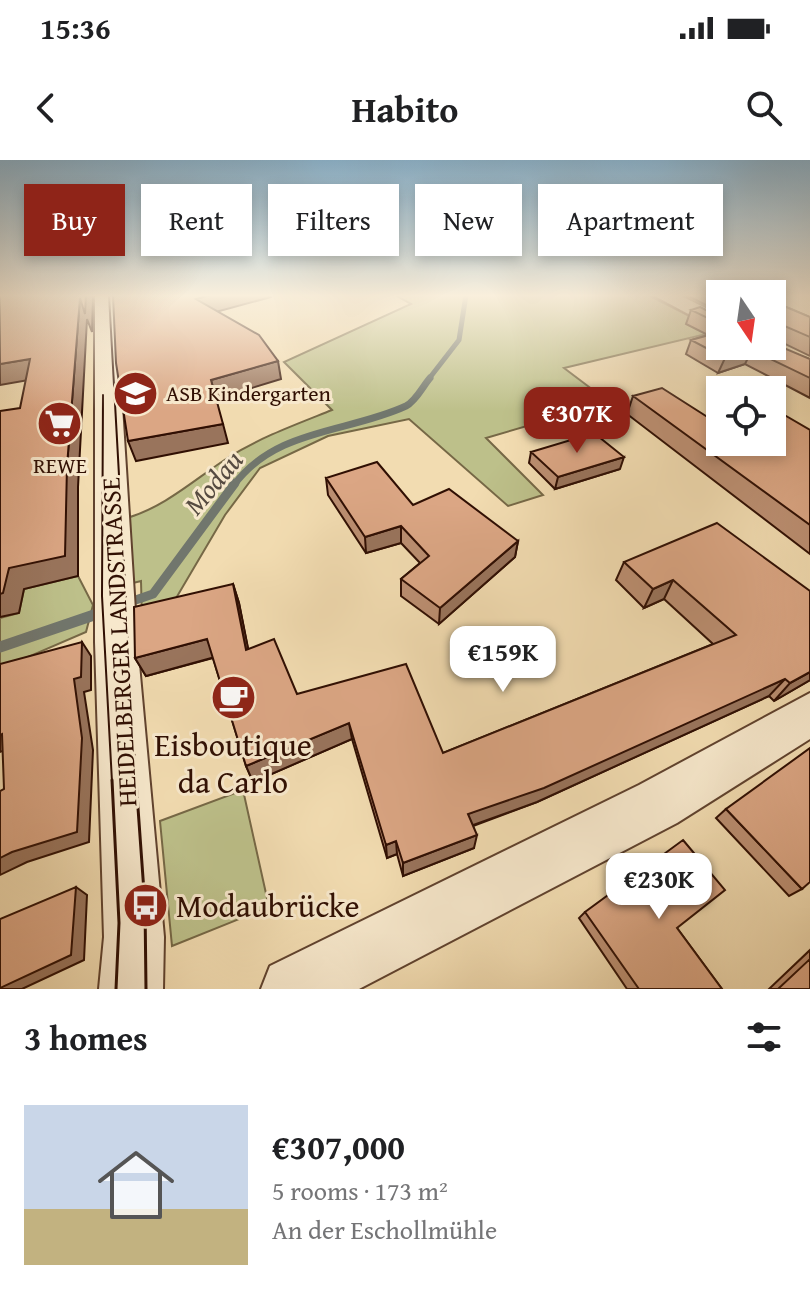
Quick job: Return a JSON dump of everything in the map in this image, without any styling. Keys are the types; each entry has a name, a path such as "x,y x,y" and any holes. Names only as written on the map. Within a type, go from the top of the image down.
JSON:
{"street":[{"name":"HEIDELBERGER LANDSTRASSE","path":"106,334 116,616 134,937 131,989"},
{"path":"293,989 658,804 810,714"}],"green space":[{"path":"346,334 706,334 564,368 609,402 486,438 543,495 508,506 409,419 328,436 260,468 225,515 172,605 142,620 141,581 129,584 127,518 167,500 254,443 332,410 284,362"},
{"path":"78,576 93,605 86,632 0,669 0,618 19,613 24,589"},
{"path":"243,790 269,907 172,946 160,821"}],"building":[{"path":"0,334 77,334 67,466 65,556 9,568 3,593 0,594 0,411 20,408 30,359 0,364"},
{"path":"115,334 257,334 278,361 211,380 223,424 128,441"},
{"path":"706,336 706,348 691,340"},
{"path":"786,349 810,359 810,378 773,360 786,360"},
{"path":"662,388 706,416 706,449 633,396"},
{"path":"786,416 810,430 810,525 715,456 786,456"},
{"path":"594,433 624,457 558,477 531,452"},
{"path":"377,462 413,505 449,489 518,541 440,608 401,579 429,556 401,526 365,537 326,478"},
{"path":"717,523 810,591 810,672 790,683 785,679 544,788 468,814 477,835 403,863 396,841 386,845 349,723 246,766 207,639 135,658 134,607 233,584 246,650 274,639 297,694 406,664 443,753 736,635 673,580 653,589 624,562"},
{"path":"82,642 81,677 74,679 82,738 77,832 0,858 0,791 4,789 0,664"},
{"path":"810,748 810,882 802,889 726,809"},
{"path":"683,840 725,890 677,928 722,989 639,989 585,912"},
{"path":"76,887 71,955 0,988 0,919"},
{"path":"810,959 810,989 778,989"}],"waterway":[{"name":"Modau","path":"428,380 459,340 460,334"},
{"name":"Modau","path":"234,485 251,466 270,452 314,434 384,415 410,404 430,378"},
{"name":"Modau","path":"124,604 153,594 235,483"},
{"name":"Modau","path":"88,617 107,610"},
{"name":"Modau","path":"0,647 94,615"}],"tram line":[{"path":"111,334 136,782"},
{"path":"103,395 102,596 112,782"},
{"path":"112,780 119,923 116,989"},
{"path":"136,780 145,906 146,989"}],"place":[{"name":"ASB Kindergarten","path":"135,393"},
{"name":"REWE","path":"60,424"},
{"name":"Eisboutique da Carlo","path":"233,698"},
{"name":"Modaubrücke","path":"145,906"}]}
